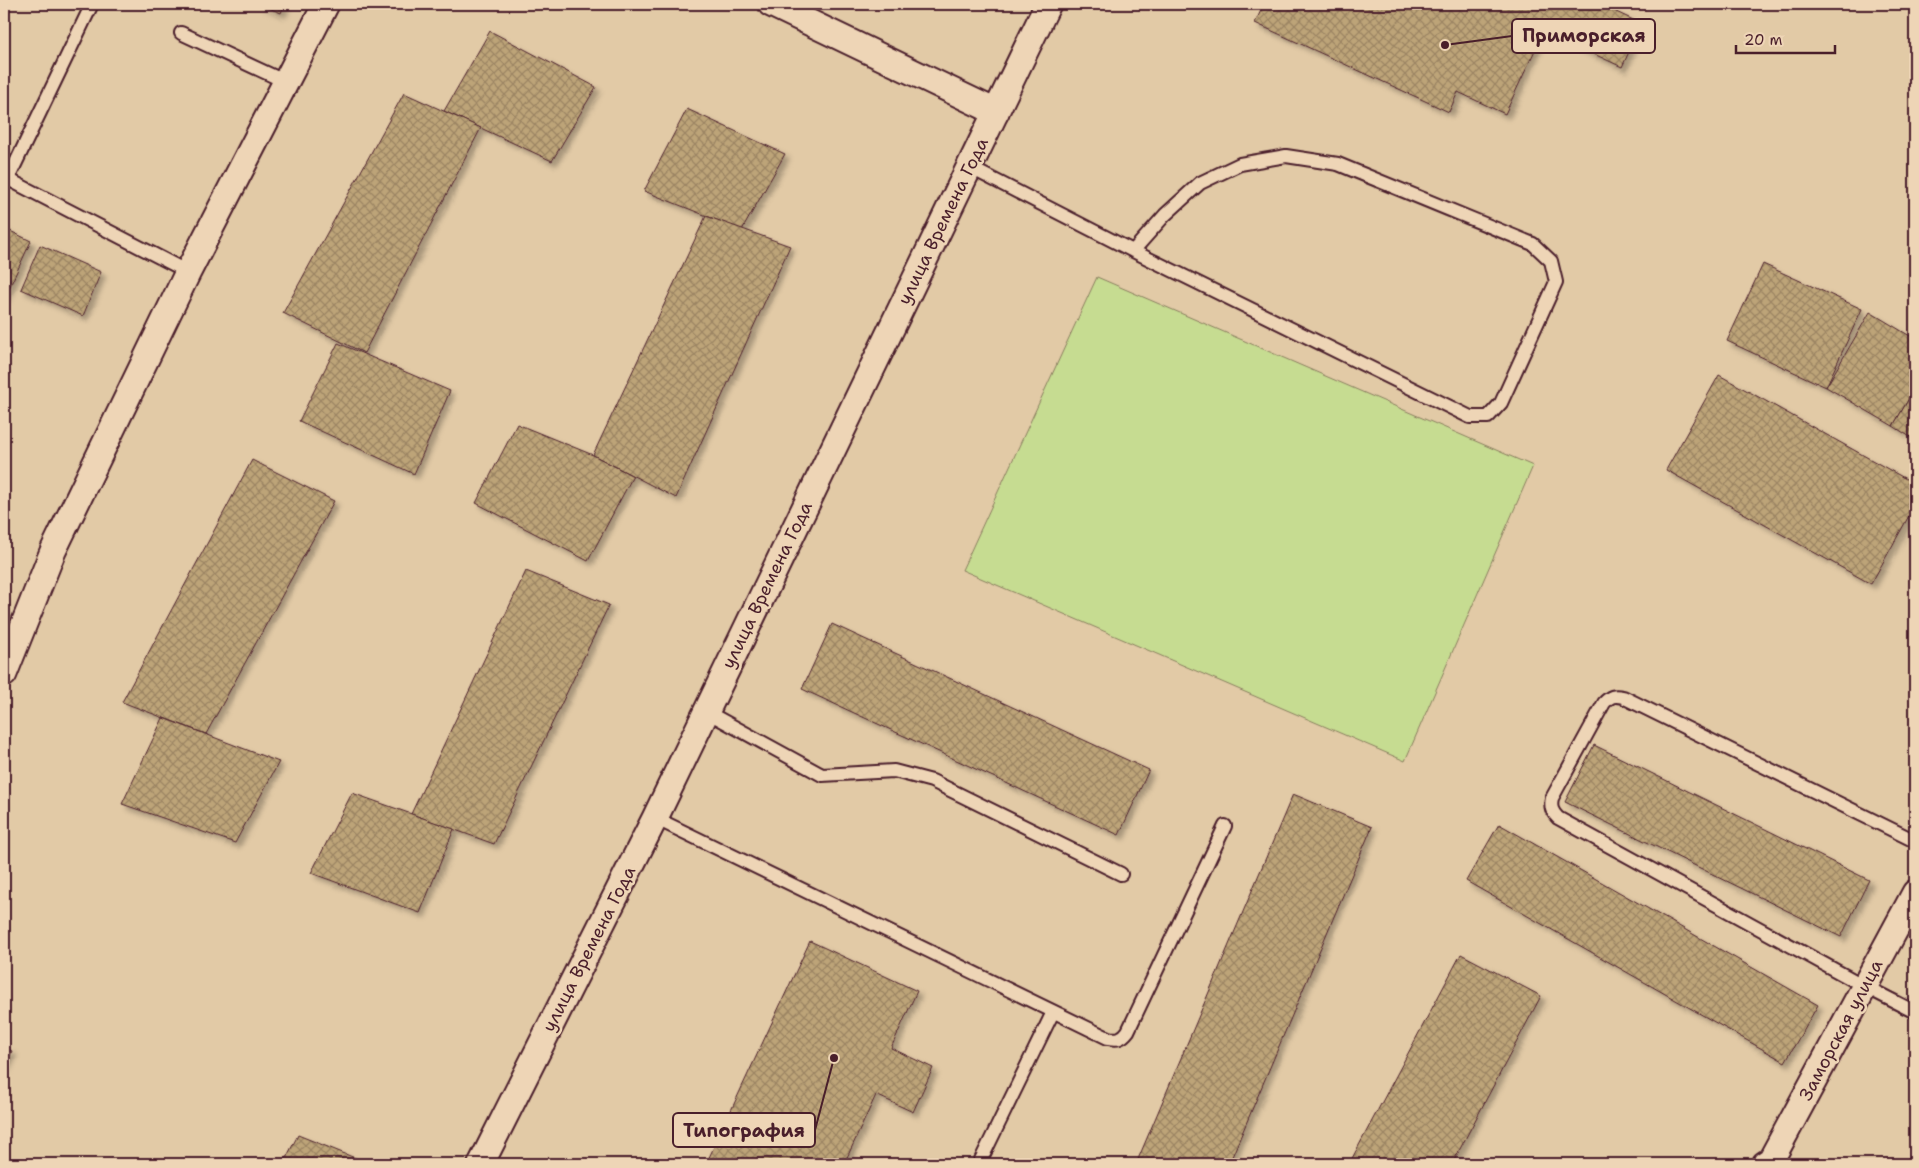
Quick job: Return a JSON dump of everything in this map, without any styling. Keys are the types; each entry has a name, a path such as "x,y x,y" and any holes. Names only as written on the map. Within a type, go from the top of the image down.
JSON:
{"street":[{"path":"4,674 53,551 188,272 326,4"},
{"path":"771,4 996,112"},
{"name":"улица Времена Года","path":"481,1164 655,818 1048,4"},
{"name":"Заморская улица","path":"1765,1164 1771,1160 1915,893"}],"lane":[{"path":"92,4 6,178 188,272"},
{"path":"181,33 286,82"},
{"path":"969,167 1133,251 1470,417 1488,417 1501,403 1556,282 1551,261 1533,244 1338,164 1286,156 1240,164 1200,183 1165,215 1133,251"},
{"path":"1915,842 1616,695 1609,697 1604,703 1552,798 1551,806 1553,813 1558,818 1864,986 1915,1012"},
{"path":"706,712 822,775 894,771 932,782 1121,874"},
{"path":"655,818 1053,1012 1115,1040 1123,1037 1128,1031 1225,826"},
{"path":"980,1164 1053,1012"}],"green space":[{"path":"1097,277 1533,466 1405,761 962,570"}],"building":[{"path":"259,4 285,4 281,13"},
{"path":"1264,4 1419,4 1425,6 1426,4 1599,4 1642,24 1622,67 1544,31 1505,114 1458,92 1449,112 1255,23"},
{"path":"490,31 596,87 552,161 444,111"},
{"path":"404,93 481,128 364,353 283,313"},
{"path":"687,109 785,154 742,230 644,191"},
{"path":"706,216 790,246 676,498 593,455"},
{"path":"4,228 31,241 5,297 4,296"},
{"path":"40,245 101,272 83,316 21,289"},
{"path":"1763,264 1862,309 1826,387 1727,341"},
{"path":"1870,312 1915,339 1915,388 1893,426 1826,387"},
{"path":"338,343 450,391 414,474 299,421"},
{"path":"1719,375 1915,484 1915,505 1871,584 1666,470"},
{"path":"1915,388 1915,440 1893,426"},
{"path":"517,424 593,455 633,476 588,561 476,503"},
{"path":"252,460 334,501 206,734 122,702"},
{"path":"526,571 609,605 494,844 411,814"},
{"path":"832,624 1149,770 1119,835 802,689"},
{"path":"163,718 279,762 235,843 122,804"},
{"path":"1594,745 1869,880 1841,937 1565,802"},
{"path":"352,793 454,829 420,913 311,873"},
{"path":"1293,794 1372,827 1229,1164 1136,1164"},
{"path":"1499,824 1818,1005 1785,1062 1466,881"},
{"path":"810,941 917,991 891,1048 933,1068 913,1112 876,1095 844,1164 706,1164"},
{"path":"1461,954 1541,996 1452,1164 1349,1164"},
{"path":"4,1047 12,1051 4,1068"},
{"path":"298,1135 370,1164 283,1164"}],"place":[{"name":"Приморская","path":"1445,45"},
{"name":"Типография","path":"834,1058"}]}
